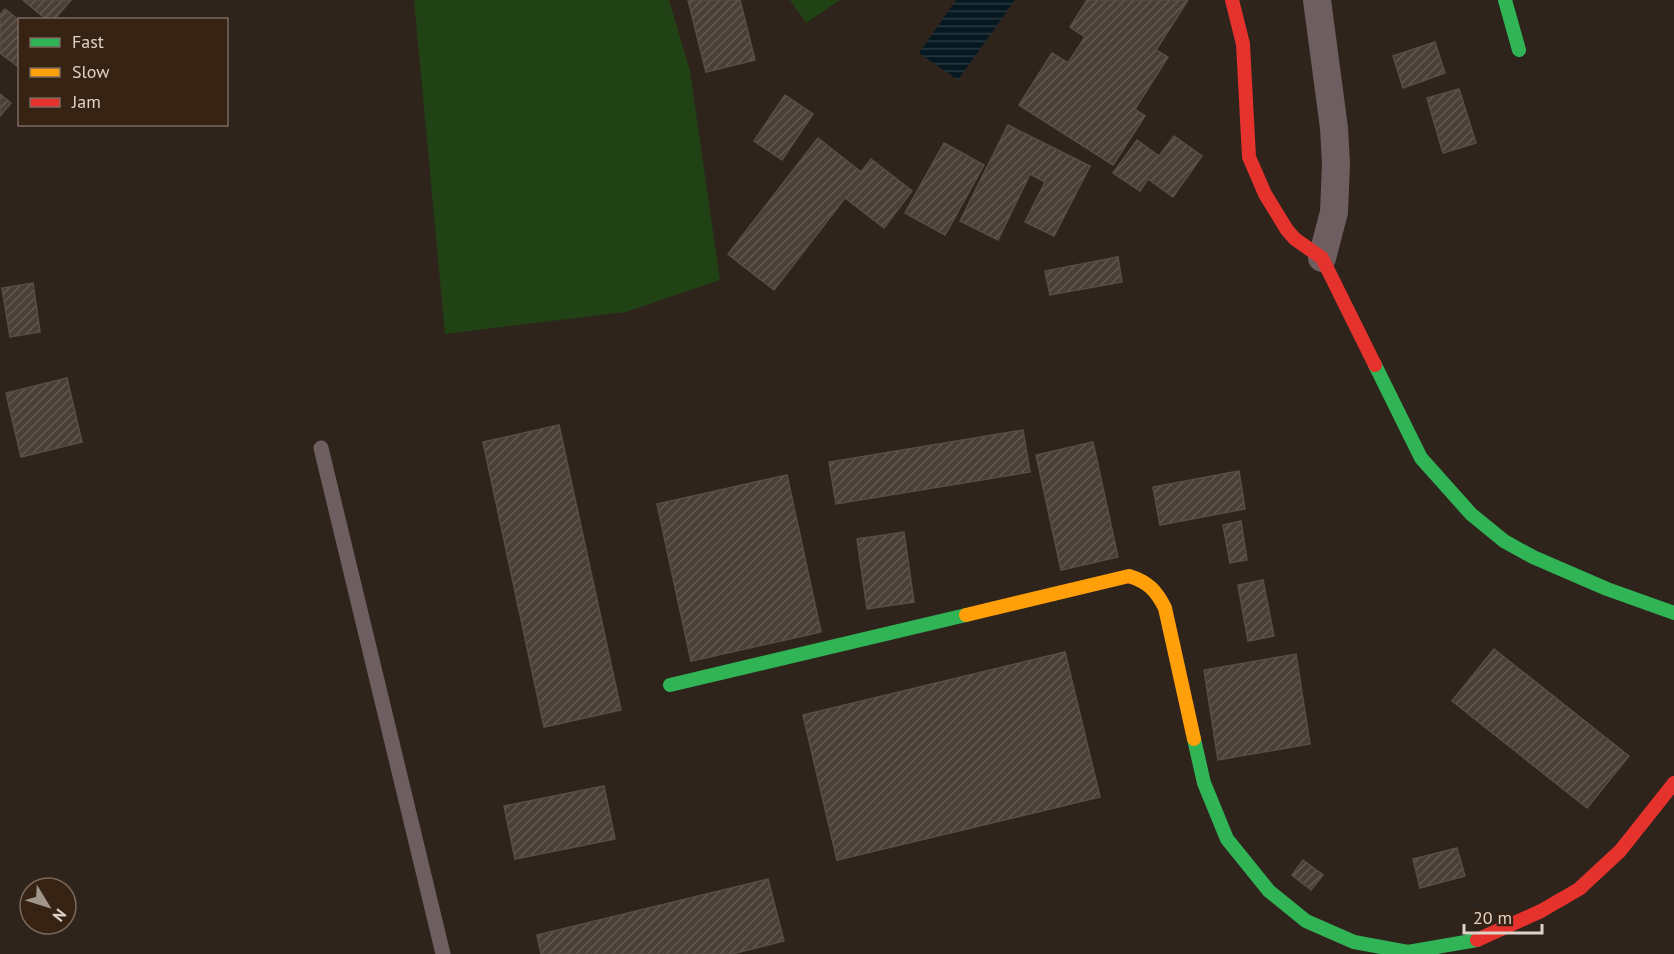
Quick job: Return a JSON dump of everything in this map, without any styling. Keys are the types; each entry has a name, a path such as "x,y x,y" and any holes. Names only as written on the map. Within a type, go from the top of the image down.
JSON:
{"street":[{"path":"1232,0 1243,44 1249,157 1265,194 1287,230 1295,239 1322,258 1421,458 1471,514 1504,541 1533,557 1674,613"},
{"path":"1317,0 1334,128 1336,164 1334,212 1322,258"},
{"path":"1505,0 1520,50"},
{"path":"670,685 1129,576 1146,581 1156,590 1165,608 1204,783 1227,839 1269,891 1306,921 1354,942 1408,952 1446,949 1482,939 1579,889 1620,851 1674,783"}],"lane":[{"path":"321,448 443,954"}],"green space":[{"path":"414,0 669,0 690,71 720,280 626,312 445,334"},
{"path":"790,0 840,0 806,23"}],"water":[{"path":"956,0 1015,0 958,80 919,53"}],"building":[{"path":"23,0 71,0 56,18 45,18"},
{"path":"688,0 740,0 755,60 706,72"},
{"path":"1087,0 1188,0 1156,50 1168,57 1135,109 1145,116 1113,165 1019,105 1052,53 1068,63 1085,37 1070,27"},
{"path":"5,9 18,19 18,66 0,53 0,15"},
{"path":"1435,42 1445,73 1403,88 1393,56"},
{"path":"1459,89 1476,143 1443,153 1427,98"},
{"path":"0,94 11,103 0,116"},
{"path":"785,95 813,114 782,160 754,141"},
{"path":"1008,125 1090,166 1054,236 1025,222 1045,182 1030,174 998,240 960,221"},
{"path":"1174,136 1202,156 1173,197 1148,179 1140,191 1113,173 1137,140 1159,156"},
{"path":"818,138 861,172 871,159 912,191 884,228 845,198 774,290 728,254"},
{"path":"944,143 984,165 945,235 905,213"},
{"path":"1118,257 1122,282 1050,295 1045,271"},
{"path":"33,283 40,332 10,337 2,288"},
{"path":"67,378 82,442 21,457 6,393"},
{"path":"559,425 621,710 544,727 483,442"},
{"path":"1023,430 1030,472 836,504 829,462"},
{"path":"1093,442 1118,557 1061,570 1036,455"},
{"path":"1239,471 1245,509 1160,525 1153,487"},
{"path":"787,475 821,632 691,661 657,504"},
{"path":"1241,521 1247,560 1230,563 1223,525"},
{"path":"904,532 914,602 867,609 857,539"},
{"path":"1263,580 1274,636 1248,641 1238,585"},
{"path":"1494,649 1629,756 1587,808 1452,701"},
{"path":"1065,652 1100,797 837,860 803,715"},
{"path":"1296,654 1310,744 1218,760 1204,670"},
{"path":"604,786 615,839 515,859 504,806"},
{"path":"1457,848 1465,876 1420,888 1413,859"},
{"path":"1303,860 1323,875 1311,890 1292,875"},
{"path":"768,879 784,941 732,954 541,954 537,935"}],"traffic: fast":[{"path":"1505,0 1519,50"},
{"path":"1375,365 1421,458 1471,514 1504,541 1533,557 1607,589 1674,613"},
{"path":"670,685 966,615"},
{"path":"1194,739 1204,783 1227,839 1269,891 1306,921 1354,942 1408,952 1477,940"}],"traffic: slow":[{"path":"966,615 1129,576 1141,581 1155,592 1165,608 1194,739"}],"traffic: jam":[{"path":"1232,0 1243,44 1249,157 1265,194 1287,230 1295,239 1322,258 1375,365"},
{"path":"1477,940 1541,911 1579,889 1620,851 1674,783"}]}
